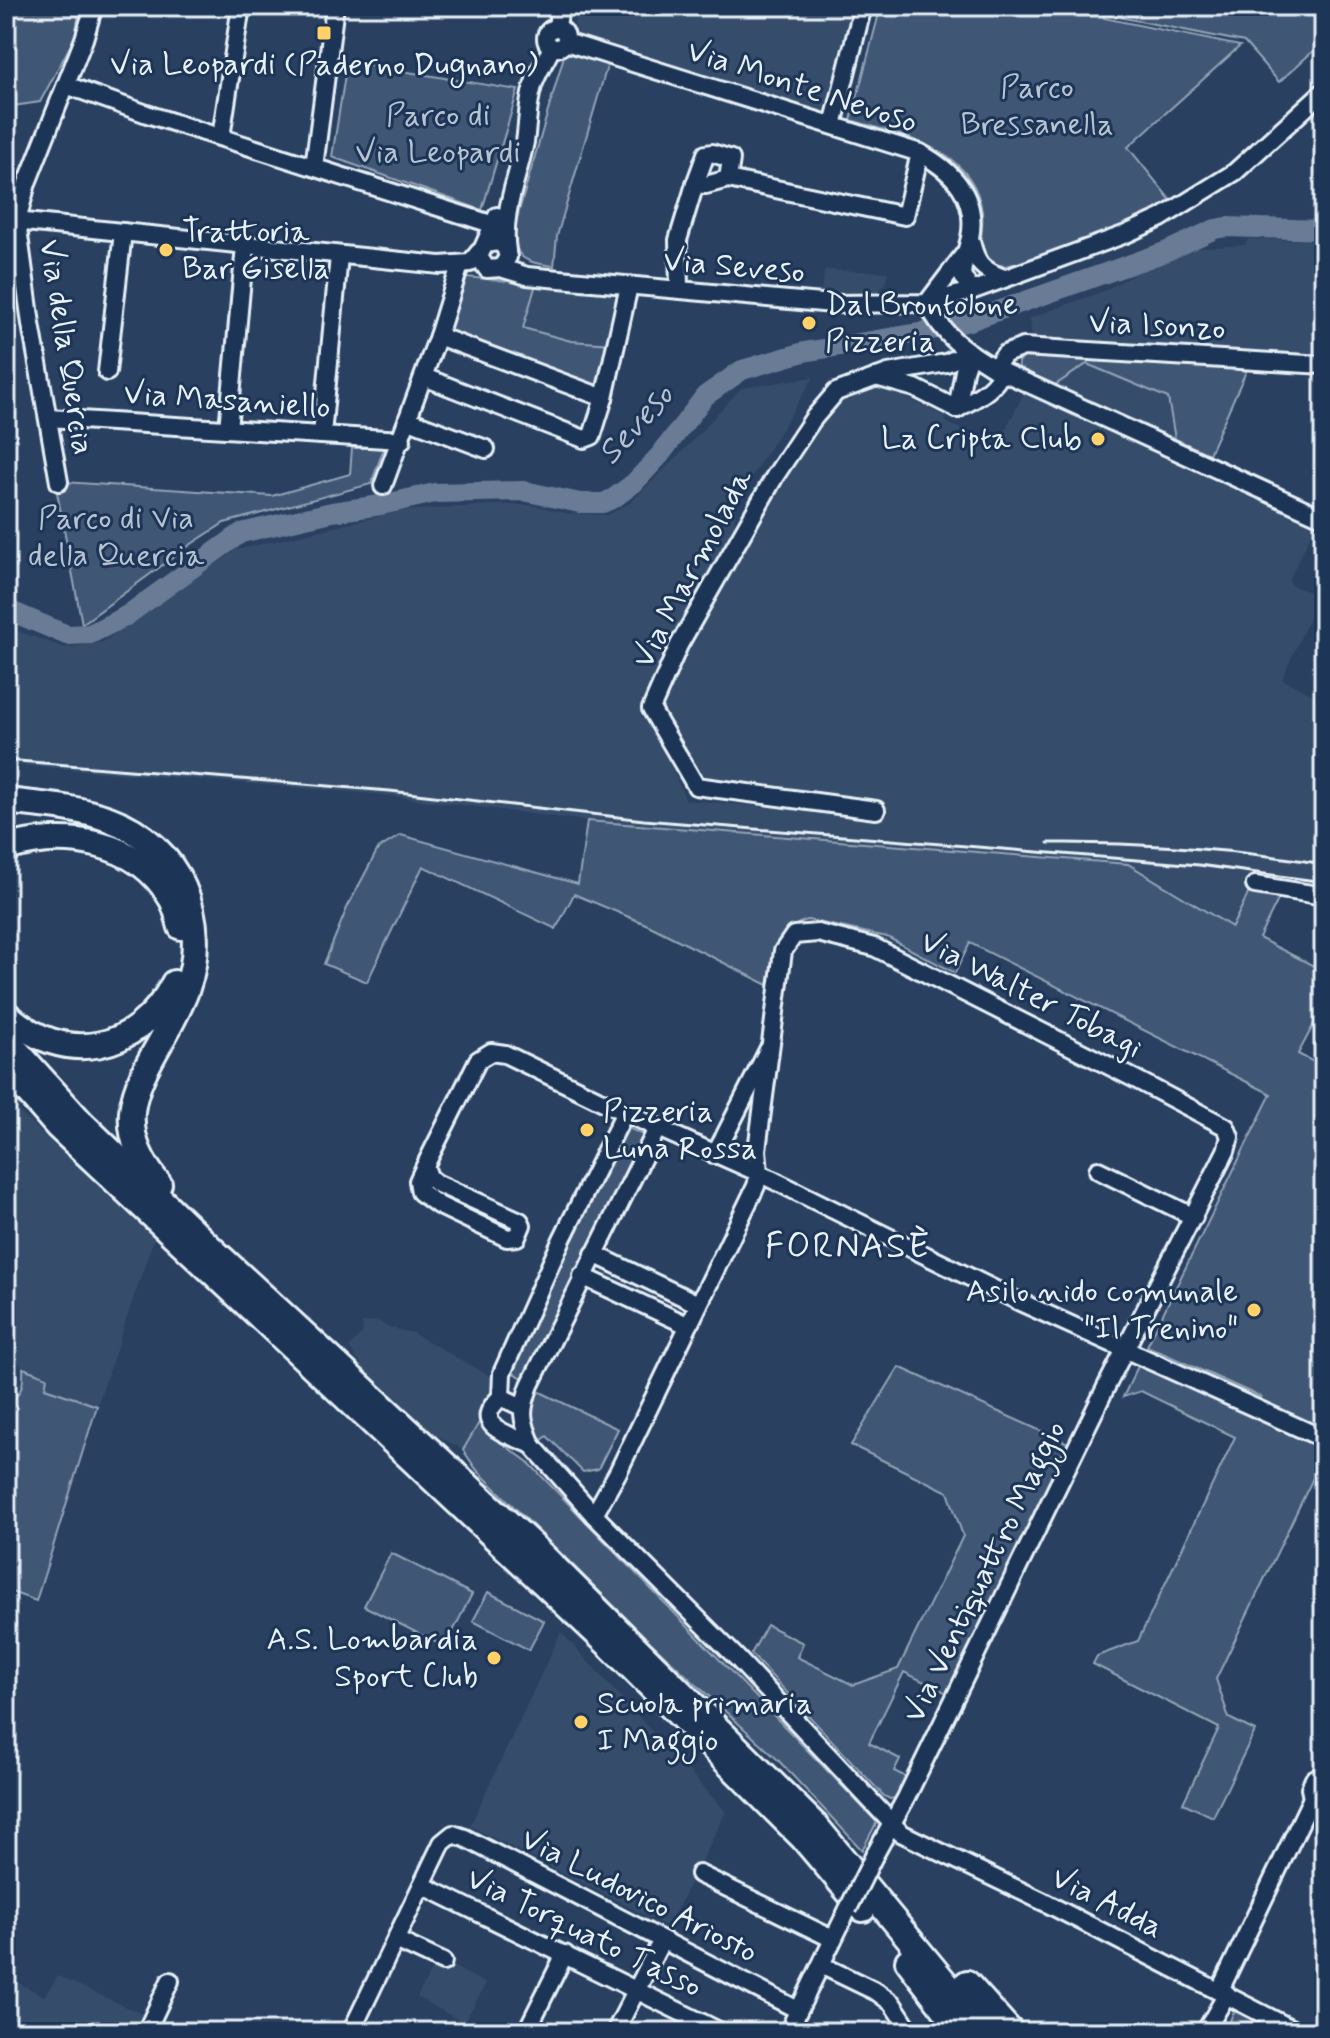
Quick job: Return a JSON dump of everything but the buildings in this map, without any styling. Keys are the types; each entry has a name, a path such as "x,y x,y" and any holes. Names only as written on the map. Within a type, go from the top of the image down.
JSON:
{"highway":[{"path":"6,801 78,811 108,818 130,828 170,863 187,891 196,926 195,958 186,990 139,1080 133,1103 133,1129 140,1153 151,1174 211,1248"},
{"path":"6,836 47,828 77,827 105,832 147,852 166,867 187,891"},
{"path":"6,848 47,839 74,840 101,844 139,862 156,877 172,899 181,926 182,954 174,984 158,1010 134,1031 109,1044 78,1047 50,1043 22,1029 6,1014"},
{"path":"6,1039 81,1122 211,1248 540,1552 816,1826 986,2032"},
{"path":"6,1067 57,1126 608,1644 803,1838 962,2032"},
{"path":"6,1088 83,1163 132,1196"},
{"path":"816,1826 843,1844 1011,2032"},
{"path":"911,1966 941,2032"}],"street":[{"path":"94,6 12,221 459,267 501,260"},
{"path":"221,137 241,6"},
{"path":"314,167 335,6"},
{"path":"459,267 474,261 498,229 526,138 534,84 558,39 560,6"},
{"path":"833,125 863,6"},
{"name":"Via Monte Nevoso","path":"558,39 920,153 941,165 960,185 970,210 970,249 975,279 971,291"},
{"path":"66,85 498,229"},
{"name":"Via Seveso","path":"501,260 511,273 629,286 833,304 927,303 971,291 1161,218 1235,172 1324,91"},
{"path":"695,184 706,185 728,179 905,216 920,153"},
{"path":"679,289 678,240 706,154 731,159 728,179"},
{"name":"Via della Quercia","path":"12,221 59,482"},
{"path":"498,229 501,260"},
{"path":"107,372 123,232"},
{"path":"482,248 498,242 501,260"},
{"path":"228,429 245,246"},
{"path":"482,248 480,262 501,260"},
{"path":"1004,278 985,270 970,249 927,303 951,339 998,369 1324,518"},
{"path":"322,435 339,256"},
{"path":"383,486 424,377 459,267"},
{"path":"424,377 584,439 592,436 604,398 629,286"},
{"path":"438,336 604,398"},
{"name":"Via Isonzo","path":"957,409 988,391 997,382 998,369 1005,354 1023,347 1324,365"},
{"path":"876,377 915,388 957,409 970,353"},
{"name":"Via Marmolada","path":"876,810 696,786 651,709 679,645 775,476 813,419 836,392 888,373 946,363 970,353"},
{"name":"Via Masaniello","path":"48,418 402,440"},
{"path":"409,420 486,449"},
{"path":"1255,885 1324,896"},
{"name":"Via Walter Tobagi","path":"772,1042 783,951 794,935 818,933 874,947 1226,1127 1230,1137"},
{"path":"715,1155 772,1042"},
{"path":"594,1515 618,1472 756,1186 759,1173 757,1150 772,1042"},
{"path":"425,1166 429,1177 436,1183 520,1221 522,1225 517,1237 507,1238 438,1205 420,1192 418,1181 425,1166 478,1060 491,1052 505,1054 759,1173 957,1272 1324,1439"},
{"path":"532,1445 491,1426 488,1417 501,1397 502,1373 562,1239 625,1112"},
{"path":"532,1445 522,1419 522,1407 582,1276 658,1127"},
{"name":"Via Ventiquattro Maggio","path":"788,2032 1194,1217 1230,1137"},
{"path":"1098,1170 1194,1217"},
{"path":"594,1254 698,1304"},
{"path":"582,1276 687,1325"},
{"path":"6,1372 6,1379"},
{"path":"501,1397 522,1407"},
{"name":"Via Adda","path":"532,1445 594,1515 736,1657 908,1837 1224,1992 1298,2032"},
{"path":"1214,2032 1224,1992 1318,1802 1311,1783 1324,1774"},
{"name":"Via Ludovico Ariosto","path":"422,1885 444,1840 453,1834 798,2010"},
{"path":"699,1874 833,1939"},
{"path":"351,2032 422,1885"},
{"name":"Via Torquato Tasso","path":"422,1885 721,2032"},
{"path":"396,1940 443,1962"},
{"path":"615,2032 662,1940"},
{"path":"526,2032 565,1954"},
{"path":"821,1965 886,1998 897,2008 911,2032"},
{"path":"146,2032 170,1981"},
{"path":"1205,2032 1217,2013"}],"shaded area":[{"path":"579,6 852,6 824,112 579,36 574,24"},
{"path":"1248,239 1324,241 1316,358 1032,341 1030,318 1104,291 1153,264 1179,257 1180,249 1245,245"},
{"path":"825,270 888,272 885,284 870,295 820,295"},
{"path":"536,284 621,292 612,344 571,341 522,328"},
{"path":"1087,364 1168,398 1175,439 1055,385"},
{"path":"814,377 737,500 733,533 677,633 640,715 662,747 686,800 883,817 883,804 703,780 659,711 718,585 765,508 838,403 883,386 946,417 946,422 997,446 1024,393 1315,525 1289,580 1291,585 1319,596 1282,679 1324,701 1324,888 1287,882 1280,896 1232,927 1128,864 587,821 375,794 6,764 6,627 65,648 103,642 236,550 402,511 531,505 565,513 608,515 630,503 741,388"},
{"path":"6,1100 154,1238 97,1406 44,1388 47,1377 23,1368 6,1346"},
{"path":"379,1321 387,1327 413,1333 491,1377 490,1391 480,1421 463,1450 431,1432 373,1380 349,1348 363,1332 362,1323"},
{"name":"Scuola primaria I Maggio","path":"561,1632 726,1812 668,1927 470,1826"},
{"path":"438,1958 486,1984 464,2023 417,1997"},
{"path":"58,1976 142,2014 133,2032 6,2032 6,1977 44,1996"}],"green space":[{"path":"6,6 80,6 75,37 40,102 6,107"},
{"name":"Parco Bressanella","path":"881,6 1324,6 1324,41 1279,82 1244,42 1104,14 1104,18 1240,46 1128,147 1172,202 1134,222 1005,266 987,263 981,255 982,212 976,190 965,173 932,148 851,120"},
{"path":"572,51 608,63 557,236 554,266 522,257 516,245 515,225 564,56"},
{"name":"Parco di Via Leopardi","path":"347,62 518,90 482,210 332,157"},
{"path":"466,277 536,284 523,328 571,341 612,344 600,389 447,333"},
{"path":"1025,357 1248,367 1209,454 1175,439 1168,398 1087,364 1055,385 1019,368 1018,362"},
{"name":"Parco di Via della Quercia","path":"352,448 384,448 371,484 224,523 82,624 56,487 64,482 272,496 350,474"},
{"path":"587,821 1128,864 1232,927 1250,890 1280,896 1259,938 1324,971 1324,1005 1298,1054 1324,1067 1324,1432 1259,1403 1261,1397 1147,1346 1271,1094 970,943 955,973 887,937 808,920 783,937 775,954 768,985 648,925 574,894 556,929 423,866 367,982 324,964 347,908 378,849 401,835 578,884"},
{"path":"624,1126 648,1137 529,1381 507,1370"},
{"path":"1140,1362 1324,1446 1324,1480 1314,1476 1216,1679 1229,1718 1255,1731 1213,1817 1183,1803 1219,1728 1093,1664 1097,1656 1138,1641 1235,1437 1141,1391 1123,1397"},
{"path":"899,1367 1068,1443 947,1693 904,1672 869,1743 900,1759 894,1771 906,1777 895,1798 890,1799 751,1654 767,1625 803,1643 797,1657 853,1685 898,1669 963,1536 948,1492 851,1445"},
{"path":"23,1368 47,1377 45,1388 97,1406 36,1601 6,1590 6,1403 16,1397 21,1389"},
{"path":"536,1390 618,1429 598,1469 583,1472 547,1436 540,1442 531,1435 527,1416"},
{"path":"480,1421 492,1436 528,1462 877,1822 862,1850 778,1760 648,1640 476,1469 463,1450"},
{"path":"391,1553 472,1594 445,1647 364,1606"},
{"path":"488,1592 544,1621 529,1650 473,1621"},
{"path":"1241,2010 1250,2015 1253,2024 1268,2032 1226,2032 1233,2013"}],"waterway":[{"name":"Seveso","path":"6,609 67,635 90,634 126,616 241,533 435,493 524,491 580,503 603,503 634,483 660,455 705,396 742,370 804,352 919,333 969,321 1165,252 1215,229 1324,230"}],"railway":[{"path":"6,760 390,791 644,820 1199,865 1324,882"},
{"path":"1048,843 1186,848 1324,864"}],"place":[{"name":"Via Leopardi (Paderno Dugnano)","path":"324,33"},
{"name":"Trattoria Bar Gisella","path":"166,250"},
{"name":"Dal Brontolone Pizzeria","path":"809,323"},
{"name":"La Cripta Club","path":"1098,439"},
{"name":"Pizzeria Luna Rossa","path":"587,1130"},
{"name":"Asilo nido comunale \"Il Trenino\"","path":"1254,1310"},
{"name":"A.S. Lombardia Sport Club","path":"494,1658"},
{"name":"Scuola primaria I Maggio","path":"581,1722"}],"district":[{"name":"FORNASÈ","path":"848,1247"}]}
